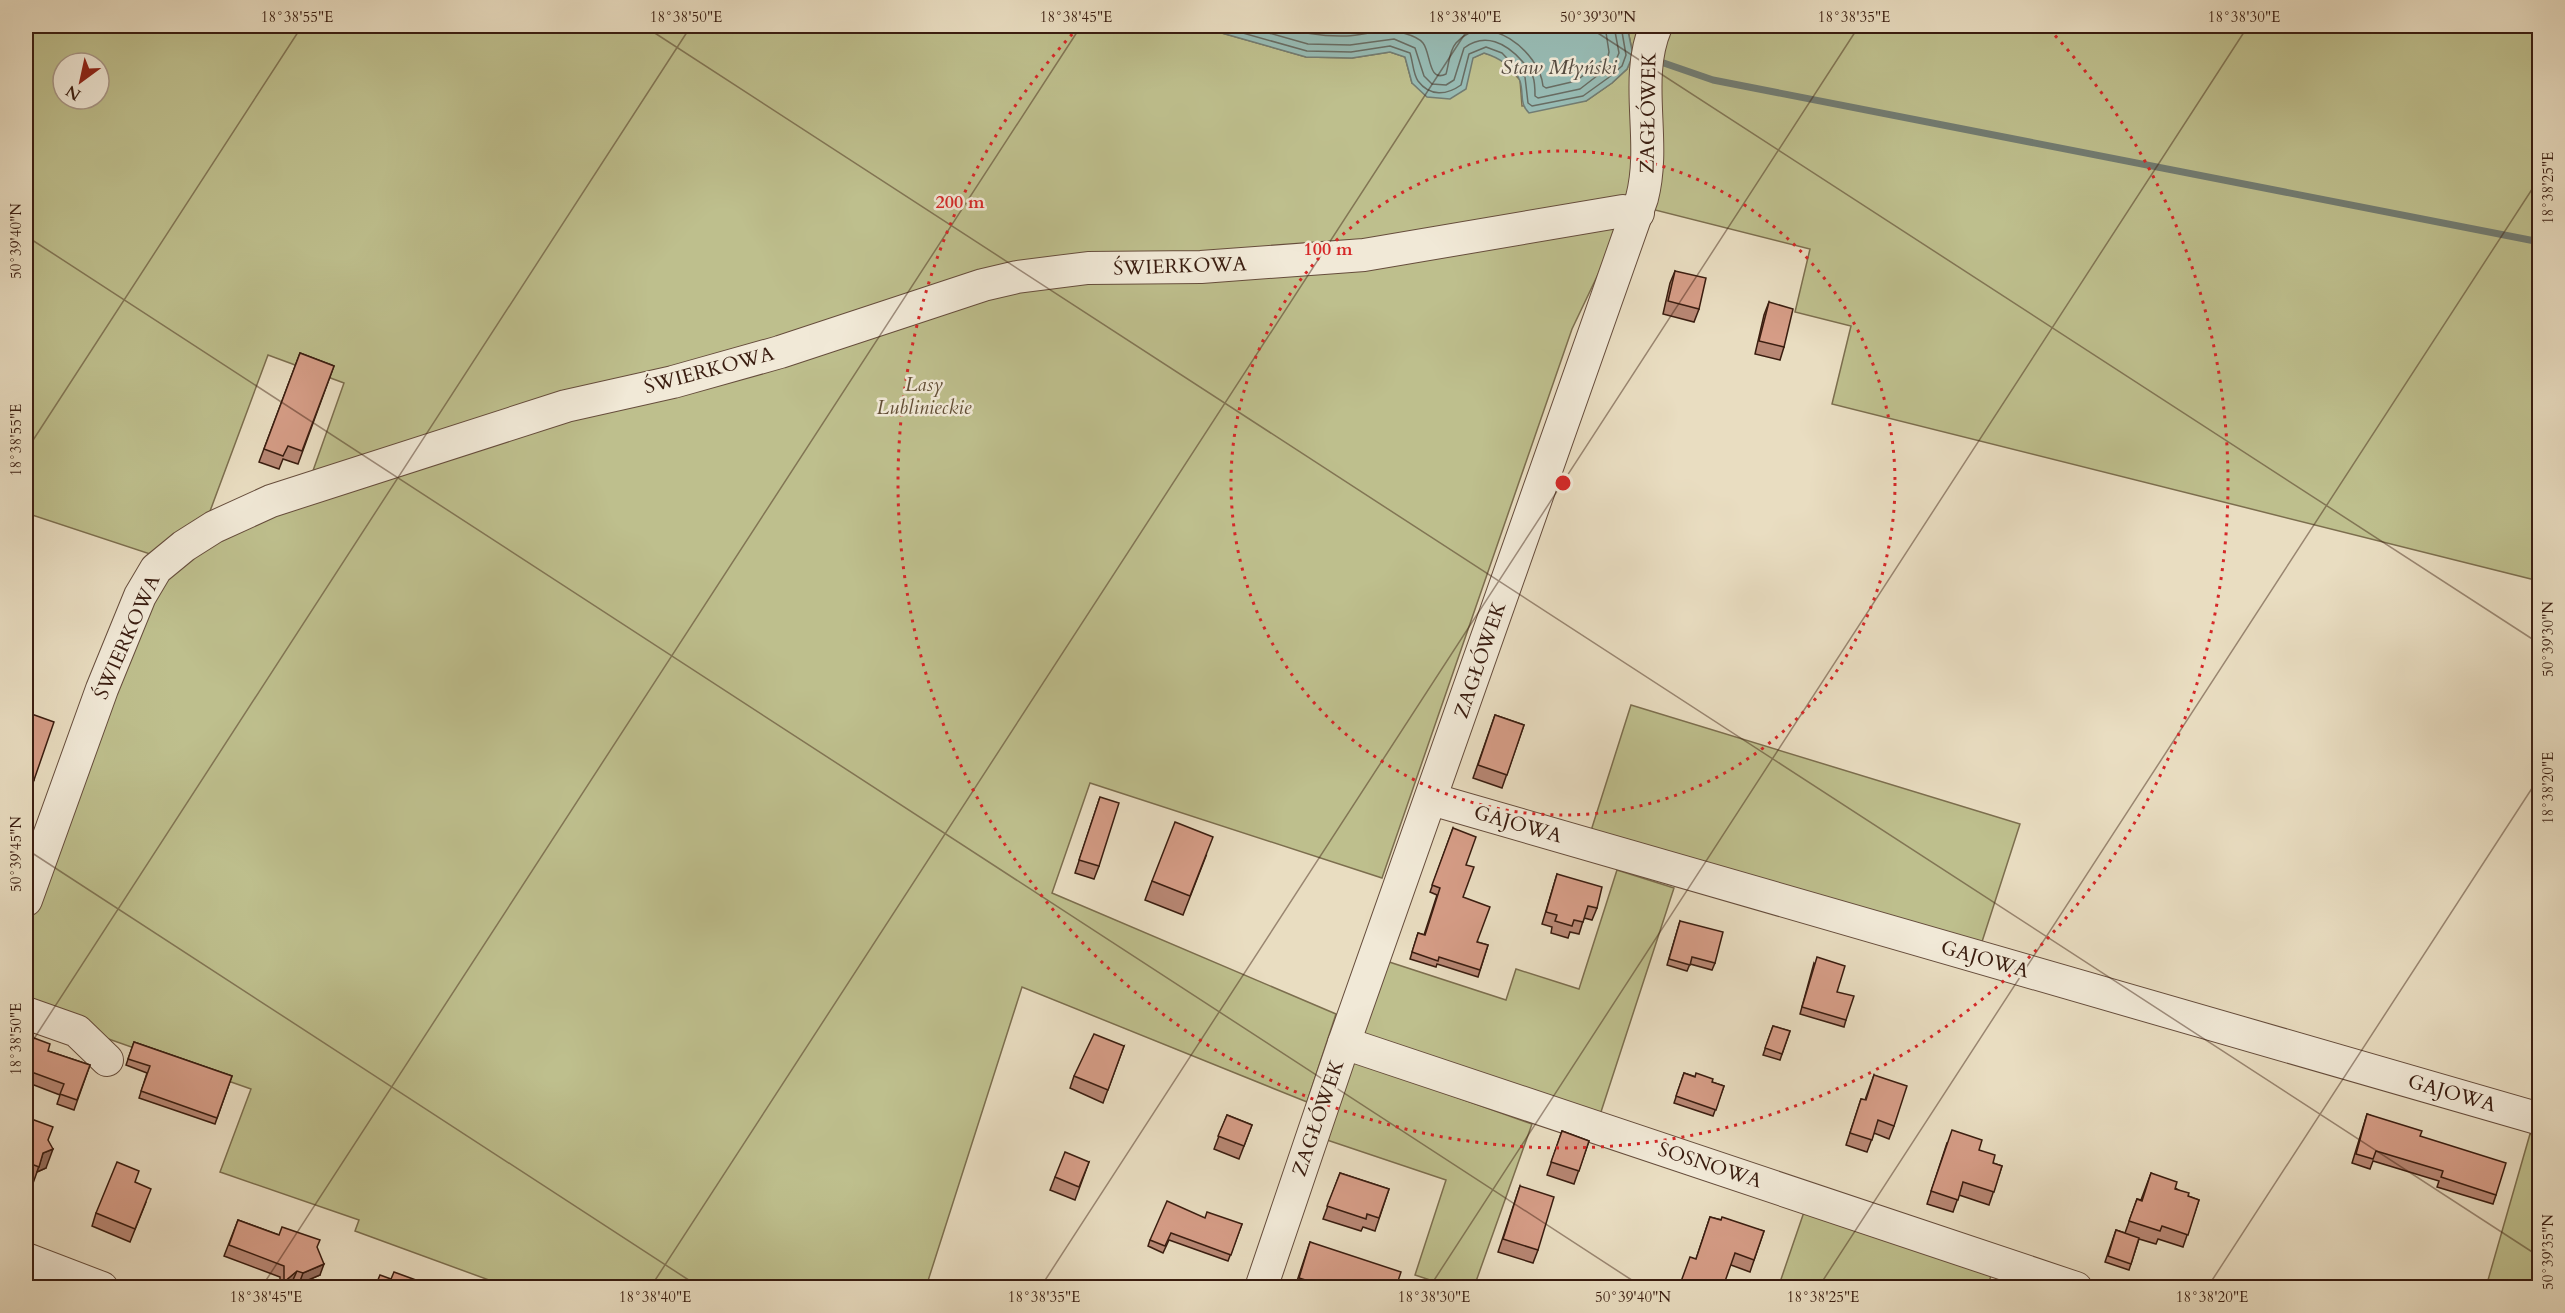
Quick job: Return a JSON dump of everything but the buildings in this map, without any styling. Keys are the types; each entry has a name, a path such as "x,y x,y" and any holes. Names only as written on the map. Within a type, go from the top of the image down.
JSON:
{"street":[{"name":"ZAGŁÓWEK","path":"1261,1287 1344,1043 1638,213 1648,176 1645,76 1650,39 1656,26"},
{"name":"ŚWIERKOWA","path":"26,900 110,669 140,596 156,569 184,546 214,527 271,501 566,406 673,382 780,352 983,285 1017,277 1088,268 1201,267 1306,261 1404,249 1623,211 1638,213"},
{"name":"GAJOWA","path":"1431,799 2540,1119"},
{"path":"26,1013 77,1032 107,1060"},
{"name":"SOSNOWA","path":"1344,1043 2076,1287"},
{"path":"26,1259 102,1287"}],"green space":[{"name":"Lasy Lublinieckie","path":"26,26 1197,26 1306,57 1352,58 1390,52 1405,57 1412,83 1484,53 1498,57 1520,80 1522,106 1586,101 1612,83 1627,69 1633,55 1627,26 1645,26 1644,158 1623,222 1572,329 1382,878 1090,783 1052,893 1336,1014 1307,1102 1022,987 926,1287 508,1287 355,1231 359,1220 220,1172 251,1089 26,1010 26,929 138,619 173,569 309,482 344,383 268,355 206,522 159,557 26,513"},
{"path":"1653,26 2539,26 2539,581 1832,404 1851,326 1795,312 1810,249 1651,209"},
{"path":"1631,705 2020,824 1979,951 1589,837"},
{"path":"1617,870 1674,888 1598,1121 1363,1043 1356,1029 1380,959 1506,1000 1516,969 1579,989"},
{"path":"1355,1061 1532,1124 1474,1287 1451,1287 1415,1275 1446,1180 1321,1138 1341,1071"},
{"path":"2530,1134 2539,1136 2539,1287 2486,1287"},
{"path":"1804,1212 1991,1276 1987,1287 1778,1288"}],"water":[{"name":"Staw Młyński","path":"1197,26 1627,26 1633,55 1627,69 1612,83 1586,101 1529,113 1523,102 1518,76 1500,60 1484,53 1473,58 1466,89 1450,99 1427,97 1412,83 1405,57 1390,52 1352,58 1306,57"}],"waterway":[{"path":"1655,60 1713,80 2540,242"}]}
